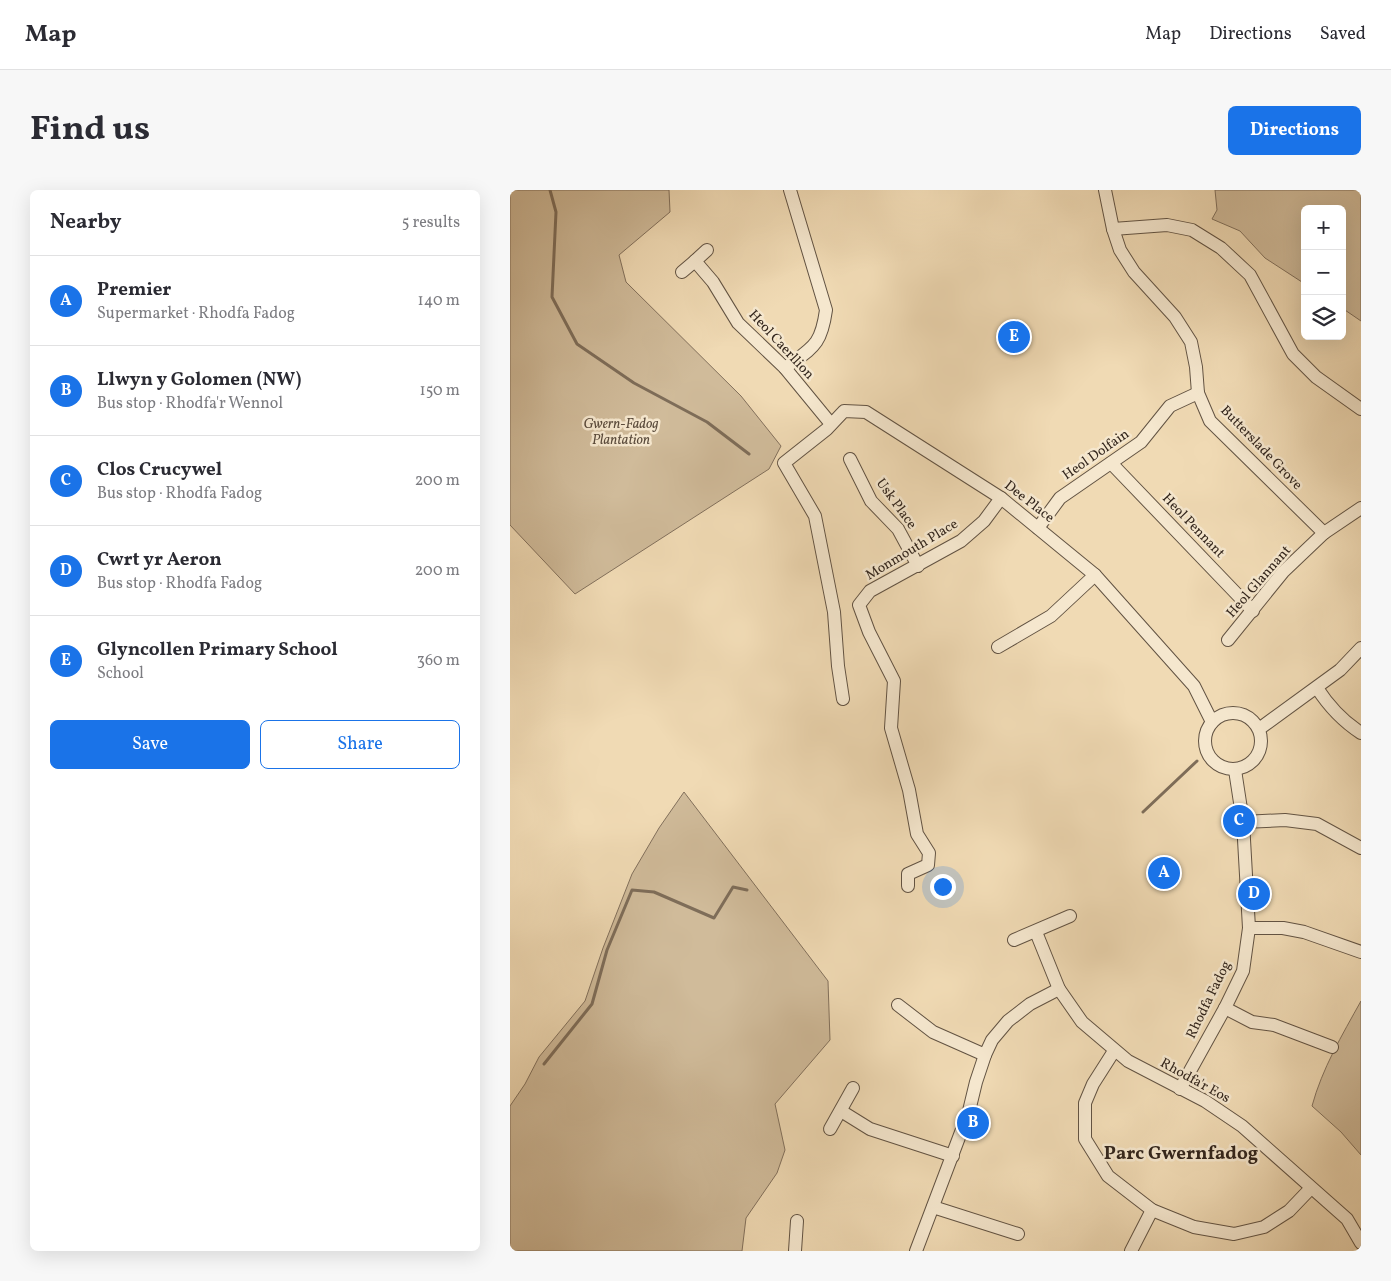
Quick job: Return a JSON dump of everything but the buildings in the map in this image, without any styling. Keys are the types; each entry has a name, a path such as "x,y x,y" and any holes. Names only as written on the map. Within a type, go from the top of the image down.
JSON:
{"street":[{"path":"785,368 815,346 824,327 826,310 790,190"},
{"name":"Butterslade Grove","path":"1105,190 1113,229 1120,250 1134,272 1175,317 1191,342 1196,367 1198,393 1210,421 1324,533"},
{"path":"1113,229 1167,225 1192,230 1221,248 1250,275 1293,354 1316,378 1361,409"},
{"path":"682,272 707,250"},
{"name":"Heol Caerllion","path":"695,261 714,282 738,323 785,368 831,424"},
{"name":"Heol Dolfain","path":"1038,528 1060,498 1141,442 1170,406 1198,393"},
{"name":"Dee Place","path":"843,699 838,666 834,612 815,516 784,463 844,411 866,412 1001,498 1095,575 1194,686 1212,722"},
{"name":"Usk Place","path":"850,459 871,500 898,529 918,566"},
{"name":"Heol Pennant","path":"1111,463 1253,611"},
{"name":"Monmouth Place","path":"908,886 908,874 928,865 929,853 917,834 909,790 891,728 894,680 869,632 859,605 870,591 961,541 984,521 1001,498"},
{"name":"Heol Glannant","path":"1228,640 1283,572 1324,533 1361,508"},
{"path":"998,647 1051,616 1095,575"},
{"path":"1259,729 1340,670 1361,648"},
{"path":"1317,688 1350,726 1361,733"},
{"path":"1233,712 1251,719 1259,729 1262,738 1261,748 1256,759 1249,766 1235,770 1225,769 1210,759 1206,750 1205,737 1212,722 1220,716 1233,712"},
{"name":"Rhodfa Fadog","path":"1180,1089 1225,1008 1243,971 1249,928 1243,822 1235,770"},
{"path":"1243,822 1285,820 1317,824 1361,848"},
{"path":"1014,940 1070,916"},
{"path":"1249,928 1283,928 1304,932 1361,952"},
{"name":"Rhodfa'r Eos","path":"1036,932 1058,989 1082,1022 1128,1061 1205,1101 1242,1126 1347,1219 1361,1243"},
{"path":"916,1251 970,1112 976,1082 992,1040 1008,1021 1030,1004 1058,989"},
{"path":"898,1005 932,1032 985,1055"},
{"path":"1225,1008 1252,1022 1274,1025 1332,1047"},
{"path":"1114,1051 1093,1084 1084,1104 1086,1139 1108,1176 1152,1210 1194,1227 1234,1234 1264,1227 1289,1210 1311,1188"},
{"path":"830,1128 853,1088"},
{"path":"841,1111 870,1129 953,1156"},
{"path":"933,1207 1018,1234"},
{"path":"1131,1251 1152,1210"},
{"path":"795,1251 797,1221"}],"green space":[{"name":"Gwern-Fadog Plantation","path":"510,190 669,190 670,212 619,255 626,282 741,396 781,446 769,469 575,594 510,525"},
{"path":"1215,190 1361,190 1361,321 1346,311 1346,205 1301,205 1301,281 1265,258 1240,231 1212,219 1217,210"},
{"path":"684,792 828,981 830,1040 775,1104 785,1150 777,1173 746,1218 742,1251 510,1251 510,1106 525,1084 539,1057 585,1001 603,948 632,874 659,828"},
{"path":"1361,1001 1361,1155 1341,1132 1312,1106 1327,1065"}],"waterway":[{"path":"550,190 556,212 552,297 577,344 634,383 707,422 749,454"},
{"path":"1143,812 1197,761"},
{"path":"544,1064 592,1004 607,950 632,890 654,892 714,918 733,887 747,890"}],"place":[{"name":"Glyncollen Primary School","path":"1014,337"},
{"name":"Clos Crucywel","path":"1239,821"},
{"name":"Premier","path":"1164,873"},
{"name":"Cwrt yr Aeron","path":"1254,894"},
{"name":"Llwyn y Golomen (NW)","path":"973,1123"}],"district":[{"name":"Parc Gwernfadog","path":"1181,1154"}]}
